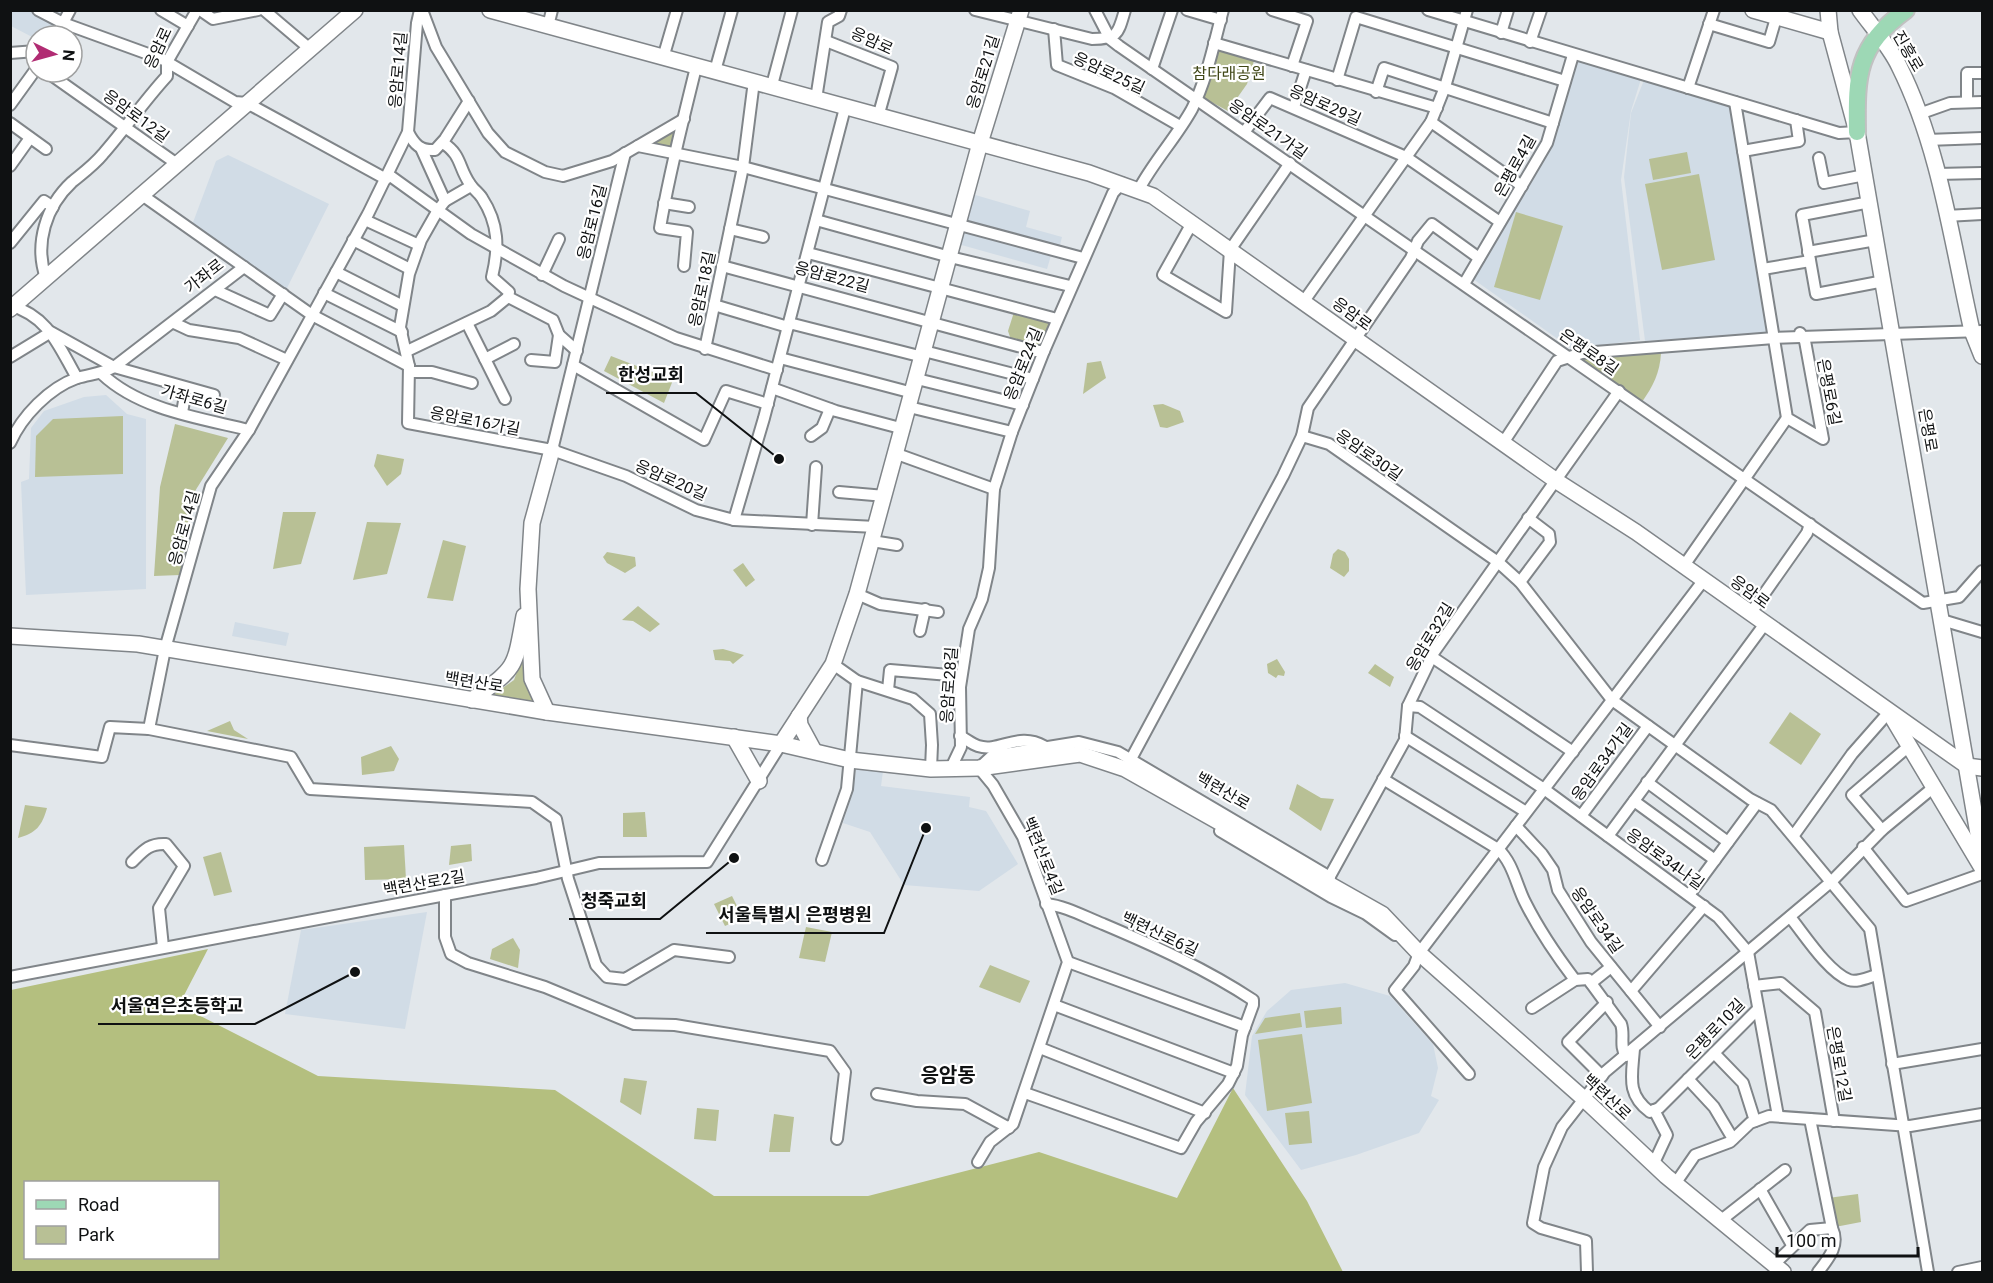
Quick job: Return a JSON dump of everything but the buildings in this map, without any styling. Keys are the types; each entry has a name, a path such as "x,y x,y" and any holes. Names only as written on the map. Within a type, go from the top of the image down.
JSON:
{"main road":[{"path":"12,306 355,10"},
{"name":"응암로","path":"490,10 509,13 663,58 772,85 845,108 980,143 1122,183 1153,196 1555,480 1636,532 1764,625 1832,669 1967,766 1983,768"},
{"path":"1753,10 1830,32"},
{"name":"은평로","path":"1828,10 1830,32 1857,132 1870,202 1983,857"},
{"name":"진흥로","path":"1860,10 1899,65 1919,114 1937,174 1983,356"},
{"path":"1857,132 1857,99 1861,66 1877,34 1906,10"},
{"name":"응암로21길","path":"980,143 1019,16"},
{"path":"781,744 833,664 857,594 980,143"},
{"path":"472,700 508,673 517,661 528,590 532,523 552,450"},
{"path":"528,590 532,679 548,712"},
{"name":"백련산로","path":"10,636 132,644 548,712 813,749 850,760 931,769 979,768 1044,753 1080,754 1125,769 1382,914 1419,953 1583,1098 1653,1165 1778,1269"},
{"path":"1889,712 1983,868"},
{"path":"798,716 800,725 813,749"},
{"path":"734,737 759,781"}],"street":[{"path":"38,10 63,23 167,62 235,102 247,103 442,206 498,251 589,298"},
{"path":"63,23 70,10"},
{"path":"161,10 188,26"},
{"path":"199,10 213,19 258,10"},
{"name":"응암로","path":"124,126 167,76 167,62 199,10"},
{"path":"264,10 310,49"},
{"name":"응암로14길","path":"421,10 436,47 469,101"},
{"name":"응암로14길","path":"149,729 165,649 211,486 249,430 388,177 408,132 417,23 421,10"},
{"path":"548,26 552,10"},
{"path":"663,58 677,10"},
{"path":"715,71 732,10"},
{"path":"772,85 792,10"},
{"name":"응암로","path":"816,99 828,22 839,16 841,10"},
{"path":"975,10 1019,16 1054,29 1092,39 1110,39 1118,32 1125,10"},
{"name":"응암로21가길","path":"1095,10 1110,39 1365,215"},
{"path":"1152,69 1172,10"},
{"path":"1138,191 1196,98 1222,15 1187,10"},
{"path":"1272,10 1307,21 1292,66"},
{"path":"1428,10 1465,16 1501,33 1839,133 1857,132"},
{"path":"1501,33 1508,10"},
{"path":"1530,42 1541,10"},
{"path":"1688,88 1714,10"},
{"name":"응암로29길","path":"1337,80 1356,16 1565,81"},
{"path":"1304,301 1431,122 1445,87 1465,16"},
{"path":"1710,24 1769,42 1776,18"},
{"name":"응암로25길","path":"1054,29 1057,65 1114,88 1179,126"},
{"name":"응암로","path":"825,40 892,67 878,117"},
{"name":"응암로29길","path":"1214,43 1437,108"},
{"name":"은평로4길","path":"1464,284 1546,143 1573,55"},
{"path":"684,266 687,232 660,228 696,67"},
{"name":"응암로29길","path":"1376,92 1384,68 1552,123"},
{"path":"1294,106 1305,70"},
{"path":"1968,102 1967,73 1983,73"},
{"name":"응암로18길","path":"589,298 705,349 743,167 754,81"},
{"path":"10,105 25,84"},
{"name":"응암로12길","path":"64,84 177,164"},
{"name":"응암로29길","path":"1245,131 1270,98 1294,106 1406,157 1500,222"},
{"path":"421,148 435,150 443,143 469,101"},
{"name":"응암로16길","path":"469,101 488,133 505,152 545,172 563,176 581,172 625,153 684,119"},
{"path":"1683,567 1787,418 1735,102"},
{"path":"1919,114 1950,103 1983,102"},
{"path":"845,108 768,404 734,520 812,525 874,534 897,545"},
{"path":"1743,151 1799,141 1796,120"},
{"path":"1431,122 1521,186"},
{"path":"10,123 46,149"},
{"path":"46,278 40,250 52,207 71,183 94,165 124,126"},
{"name":"응암로14길","path":"408,132 414,144 421,148 442,206"},
{"path":"10,166 30,138"},
{"path":"1928,140 1983,138"},
{"path":"443,143 455,151 471,186 482,198 498,234 498,251 492,277 509,292 508,297 491,311 407,351 402,332 403,306 410,269 419,245 442,206 471,186"},
{"path":"638,146 743,167 1083,258"},
{"name":"응암로16길","path":"552,450 625,153"},
{"path":"1819,158 1824,183 1865,175"},
{"path":"1192,223 1163,275 1226,312 1230,250 1290,163"},
{"path":"1937,174 1983,173"},
{"name":"응암로24길","path":"989,568 994,489 1012,432 1070,286 1113,193 1122,183"},
{"name":"가좌로","path":"114,367 244,267 142,195"},
{"path":"10,243 44,201 52,207"},
{"path":"1870,202 1802,216 1809,257 1816,294 1884,281"},
{"path":"664,203 689,207"},
{"path":"1946,216 1983,214"},
{"name":"은평로8길","path":"1365,215 1923,603 1938,599"},
{"path":"365,220 419,245"},
{"path":"816,220 950,257 1070,286"},
{"path":"1131,759 1302,436 1308,408 1432,224 1479,258"},
{"path":"730,229 763,237"},
{"path":"542,275 559,239"},
{"path":"353,240 410,269"},
{"path":"1763,269 1876,240"},
{"name":"응암로22길","path":"808,253 1057,319"},
{"name":"응암로22길","path":"722,266 1036,351 1044,351"},
{"path":"244,267 312,315 409,369 432,372 472,383"},
{"path":"336,272 403,306"},
{"path":"215,290 270,315 283,294"},
{"path":"324,293 402,332"},
{"path":"508,297 553,320 559,335 576,351"},
{"path":"714,305 788,325 1033,379"},
{"path":"12,306 34,314 51,332 77,378"},
{"path":"174,323 189,330 239,338 287,360"},
{"path":"467,323 505,399"},
{"name":"은평로6길","path":"1570,358 1582,353 1801,335 1977,331"},
{"path":"10,357 51,332"},
{"name":"가좌로6길","path":"51,332 114,367 214,395"},
{"path":"531,360 555,362 559,335"},
{"name":"은평로6길","path":"1787,418 1823,440 1801,335"},
{"path":"484,359 514,344"},
{"path":"705,349 777,370"},
{"name":"응암로16가길","path":"407,351 408,423 552,450"},
{"path":"780,358 913,393 1012,432"},
{"path":"1503,443 1557,361 1570,358"},
{"path":"573,365 704,440 726,391 768,404"},
{"path":"10,443 17,428 50,394 77,378 102,374 114,367"},
{"name":"가좌로6길","path":"102,374 137,397 182,413 249,430"},
{"path":"772,388 830,409 903,429"},
{"path":"182,413 186,389"},
{"name":"응암로32길","path":"1330,876 1406,736 1408,706 1432,657 1619,392"},
{"path":"913,393 1023,405"},
{"path":"811,436 822,428 830,409"},
{"name":"응암로30길","path":"1302,436 1329,444 1498,562"},
{"name":"응암로20길","path":"552,450 626,476 696,510 734,520"},
{"path":"897,454 994,489"},
{"path":"812,525 816,467"},
{"path":"839,492 885,496"},
{"path":"1520,582 1550,542 1549,534 1528,518"},
{"path":"1750,614 1807,533 1810,524"},
{"path":"1498,562 1520,582 1612,700"},
{"name":"응암로28길","path":"951,768 959,756 961,676 969,629 982,599 989,568"},
{"path":"1938,599 1959,597 1983,571"},
{"path":"1468,1074 1395,990 1414,966 1419,953 1703,581"},
{"path":"857,594 880,604 938,612"},
{"path":"920,631 925,609"},
{"path":"1942,620 1983,632"},
{"name":"응암로","path":"1674,745 1764,625"},
{"path":"1432,657 1573,752"},
{"path":"833,664 858,681 913,699 930,714 931,769"},
{"path":"888,690 890,670 961,676"},
{"path":"822,860 842,807 850,760 858,681"},
{"name":"응암로34가길","path":"1612,700 1757,803 1771,810 1794,834 1832,881"},
{"path":"1408,706 1420,707 1544,789"},
{"path":"1794,834 1852,754 1889,712"},
{"name":"응암로34가길","path":"1581,816 1648,726"},
{"path":"10,745 102,757 110,727 149,729 291,757 310,789 532,801 556,819 566,871 596,964 607,977 625,979 674,950 729,957"},
{"path":"960,736 980,747 1023,740 1035,741 1044,753"},
{"path":"1406,736 1526,812"},
{"name":"백련산로","path":"1044,753 1079,742 1118,752 1392,914 1419,953"},
{"name":"백련산로2길","path":"10,976 566,871 599,862 706,862 781,744"},
{"path":"1674,745 1647,782 1728,842"},
{"path":"1882,830 1852,795 1909,746"},
{"name":"백련산로4길","path":"979,768 993,785 1023,837 1068,962"},
{"path":"1383,779 1498,849 1507,858 1524,899 1541,931 1575,980"},
{"name":"응암로34나길","path":"1608,836 1647,782"},
{"name":"은평로10길","path":"1587,1272 1586,1241 1541,1228 1533,1223 1544,1167 1562,1127 1602,1076 1832,881 1863,847 1934,787"},
{"name":"응암로34나길","path":"1544,789 1718,917 1748,952"},
{"name":"응암로34나길","path":"1634,801 1715,860"},
{"path":"1689,896 1757,803"},
{"name":"응암로34길","path":"1516,826 1542,854 1553,870 1558,890 1569,910 1611,967 1660,1027"},
{"path":"132,862 148,846 166,844 184,866 159,908 163,947"},
{"path":"1863,847 1906,901 1983,874"},
{"path":"1832,881 1870,929 1928,1272"},
{"path":"445,894 448,945 451,954 468,963 545,987 634,1024 675,1025 830,1051 845,1072 837,1139"},
{"name":"백련산로6길","path":"1046,904 1067,909 1151,945 1222,980 1252,1000 1253,1005 1245,1027"},
{"name":"응암로34나길","path":"1632,991 1704,906"},
{"path":"1790,917 1829,965 1848,980 1856,981 1877,975"},
{"name":"은평로10길","path":"1654,1110 1758,1009 1748,952"},
{"path":"978,1162 990,1142 1013,1124 1068,962 1245,1027 1228,1084 1180,1148 1025,1094"},
{"path":"1592,982 1611,967"},
{"path":"1532,1008 1575,980 1582,978 1592,982 1623,1030 1622,1049 1630,1052 1637,1102 1650,1112 1654,1110 1667,1135 1653,1165"},
{"name":"은평로12길","path":"1754,986 1781,982 1815,1012 1834,1121"},
{"path":"1602,1076 1568,1042 1607,1002"},
{"path":"1054,1005 1233,1073"},
{"path":"1758,1009 1778,1116"},
{"path":"1040,1048 1205,1113"},
{"path":"1892,1064 1983,1049"},
{"path":"1714,1053 1743,1083 1755,1121"},
{"path":"1688,1079 1714,1107 1733,1139"},
{"path":"877,1094 917,1101 965,1104 1009,1128"},
{"name":"은평로12길","path":"1675,1184 1695,1155 1733,1139 1755,1121 1768,1116 1902,1126 1983,1114"},
{"path":"1810,1119 1832,1228 1836,1235 1835,1245 1820,1270"},
{"path":"1720,1221 1785,1170"},
{"path":"1760,1190 1792,1245"},
{"name":"백련산로","path":"1778,1269 1792,1245 1810,1230 1832,1228"},
{"path":"1958,1272 1983,1267"}],"shaded area":[{"path":"10,11 61,11 55,24 24,24 24,33 11,26"},
{"path":"1577,59 1641,79 1631,111 1621,180 1640,340 1572,349 1473,279 1549,149"},
{"path":"1644,80 1733,105 1769,333 1645,341 1624,177 1631,113"},
{"path":"228,155 329,204 286,290 192,225 216,161"},
{"path":"972,194 1030,211 1026,227 1062,237 1058,253 1052,252 1047,269 958,244"},
{"path":"106,395 127,414 146,419 146,589 26,595 21,482 29,479 31,428 44,411 84,397"},
{"path":"235,622 289,633 286,646 232,636"},
{"path":"856,770 883,771 881,786 970,797 969,807 986,811 1018,864 979,891 904,885 870,832 843,823 853,791"},
{"path":"427,912 405,1029 285,1014 301,930"},
{"path":"1345,983 1390,996 1433,1044 1438,1068 1431,1096 1439,1100 1419,1133 1356,1155 1301,1170 1245,1095 1252,1036 1267,1011 1291,990"}],"green space":[{"name":"참다래공원","path":"1216,47 1254,61 1247,84 1228,111 1200,96"},
{"path":"679,125 674,152 645,146"},
{"path":"1687,152 1691,173 1653,180 1649,159"},
{"path":"1699,174 1715,260 1662,270 1645,184"},
{"path":"1516,212 1563,226 1540,300 1494,287"},
{"path":"1015,309 1050,322 1052,334 1045,348 1011,340 1008,331"},
{"path":"1661,353 1655,379 1642,402 1579,360 1582,358"},
{"path":"611,356 673,380 664,403 604,371"},
{"path":"1101,361 1106,378 1083,394 1087,363"},
{"path":"1163,404 1180,411 1184,422 1167,428 1160,427 1153,405"},
{"path":"123,416 123,474 35,477 36,436 53,419"},
{"path":"175,424 228,438 192,496 180,575 154,576 160,487"},
{"path":"377,454 404,459 401,474 387,486 374,466"},
{"path":"283,512 316,512 301,564 273,569"},
{"path":"367,522 401,523 387,574 353,580"},
{"path":"443,540 466,546 453,601 427,598"},
{"path":"1338,549 1345,552 1349,559 1349,571 1344,577 1330,568 1333,554"},
{"path":"607,552 635,557 636,566 625,573 607,563 603,557"},
{"path":"743,563 755,580 746,587 733,570"},
{"path":"638,606 660,624 650,632 633,621 622,620"},
{"path":"526,647 534,701 493,695 514,680"},
{"path":"723,649 744,655 733,664 730,661 715,660 713,650"},
{"path":"1277,659 1285,672 1284,676 1278,675 1276,678 1268,673 1267,664"},
{"path":"1375,664 1394,677 1390,687 1368,673"},
{"path":"1790,712 1821,734 1801,765 1769,743"},
{"path":"230,721 234,730 248,739 207,731"},
{"path":"391,746 399,759 394,771 362,775 361,757"},
{"path":"1297,784 1321,798 1334,799 1321,831 1289,809"},
{"path":"25,805 47,808 37,828 18,838"},
{"path":"645,812 647,837 623,837 623,813"},
{"path":"471,844 472,861 449,865 451,846"},
{"path":"404,845 406,879 365,880 364,847"},
{"path":"221,852 232,892 214,896 203,857"},
{"path":"732,896 743,918 725,926 714,904"},
{"path":"806,927 832,932 825,962 799,958"},
{"path":"513,938 520,950 518,968 490,959 492,949"},
{"path":"208,949 179,1005 318,1076 555,1090 714,1196 868,1196 1039,1152 1177,1198 1233,1088 1307,1201 1343,1272 11,1272 11,990"},
{"path":"990,965 1030,981 1020,1003 979,987"},
{"path":"1341,1007 1342,1024 1306,1028 1304,1011"},
{"path":"1300,1013 1302,1027 1255,1034 1265,1018"},
{"path":"1302,1034 1312,1103 1267,1111 1258,1040"},
{"path":"624,1078 647,1081 641,1115 620,1102"},
{"path":"697,1108 719,1110 716,1141 694,1139"},
{"path":"1309,1111 1312,1143 1289,1145 1285,1113"},
{"path":"774,1114 794,1117 790,1152 769,1152"},
{"path":"1858,1194 1861,1222 1835,1227 1828,1198"}],"place":[{"name":"한성교회","path":"779,459"},
{"name":"서울특별시 은평병원","path":"926,828"},
{"name":"청죽교회","path":"734,858"},
{"name":"서울연은초등학교","path":"355,972"}],"district":[{"name":"응암동","path":"948,1075"}]}
